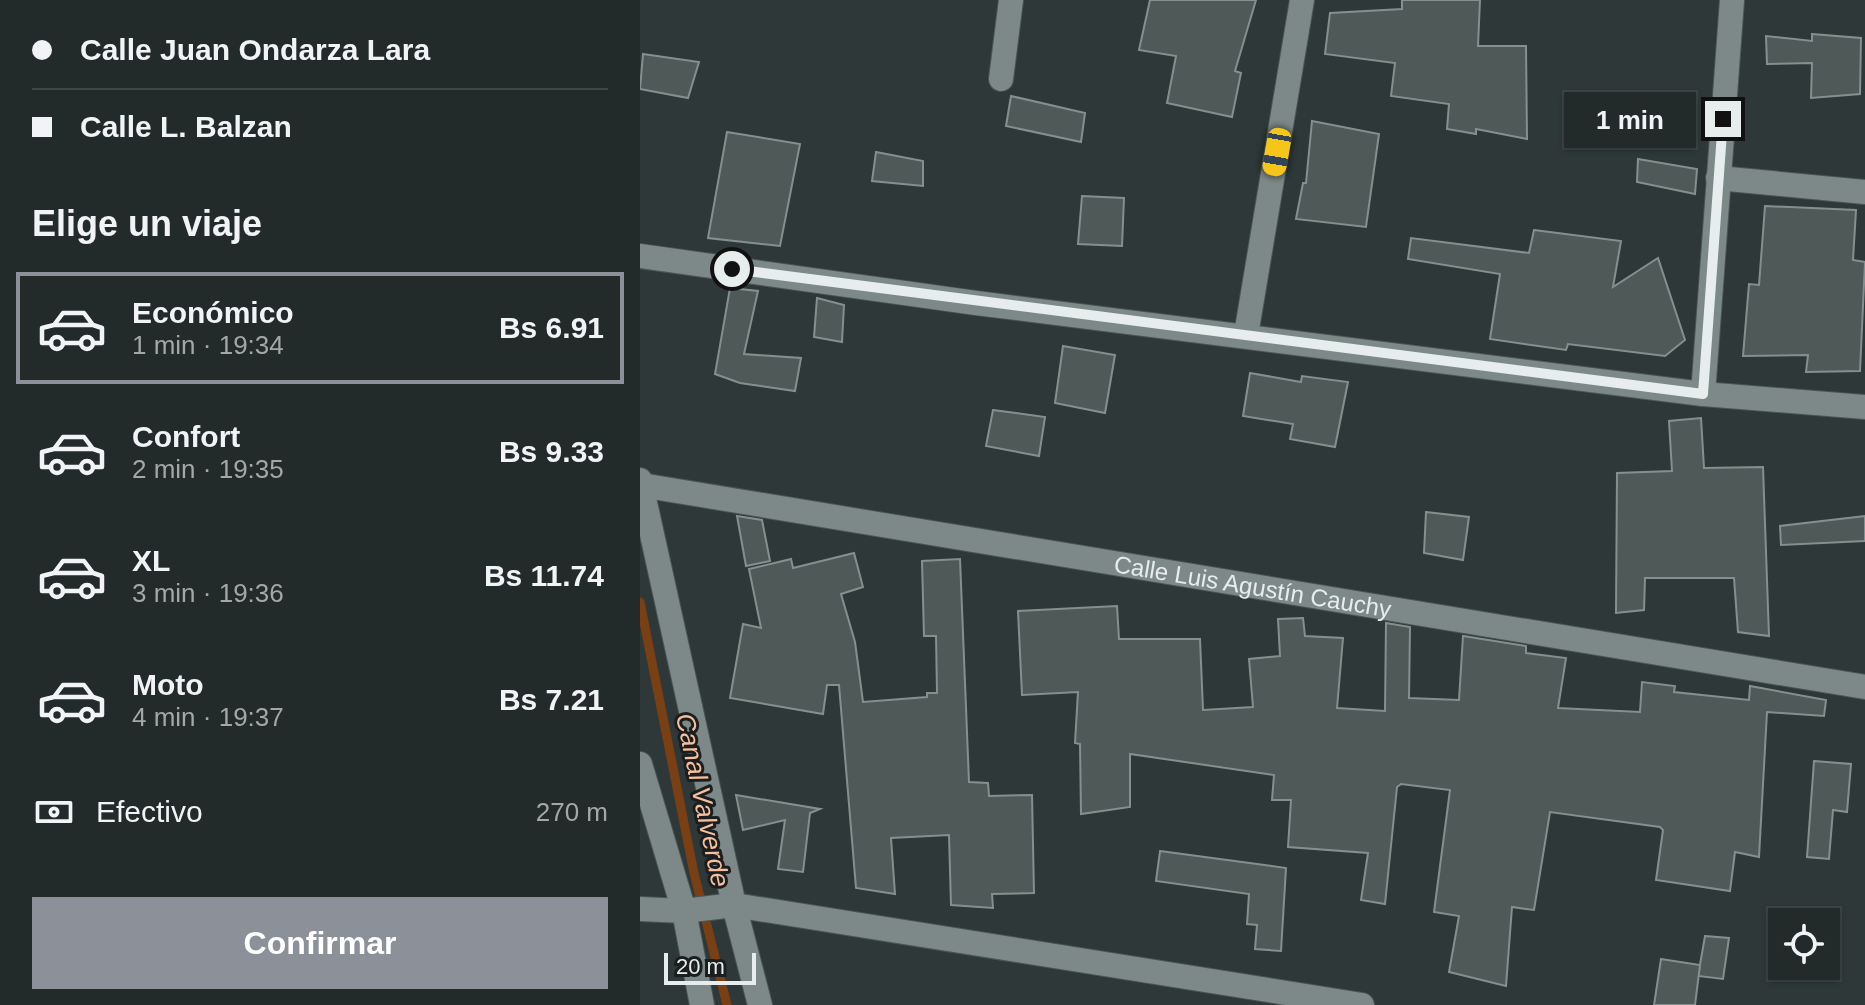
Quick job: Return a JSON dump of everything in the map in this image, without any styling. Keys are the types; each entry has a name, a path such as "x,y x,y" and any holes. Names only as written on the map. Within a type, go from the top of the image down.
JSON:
{"street":[{"path":"1001,79 1011,0"},
{"path":"1246,335 1302,0"},
{"path":"1703,394 1732,0"},
{"path":"1718,178 1865,192"},
{"path":"640,256 976,303 1703,394 1865,407"},
{"path":"640,483 734,905 760,1005"},
{"name":"Calle Luis Agustín Cauchy","path":"640,483 1865,687"},
{"path":"640,764 684,911 702,1005"},
{"path":"640,909 684,911 734,905 1362,1005"}],"building":[{"path":"1150,0 1256,0 1235,71 1241,73 1232,117 1167,103 1176,56 1139,50"},
{"path":"1402,0 1480,0 1478,46 1526,46 1527,139 1476,129 1476,134 1447,129 1449,104 1391,96 1395,63 1325,54 1330,13 1402,9"},
{"path":"1812,34 1861,38 1860,94 1811,98 1812,63 1767,64 1766,36 1812,41"},
{"path":"643,54 699,62 688,98 640,89"},
{"path":"1011,96 1085,113 1081,142 1006,126"},
{"path":"1312,121 1379,134 1366,227 1296,219 1303,183 1306,183"},
{"path":"727,132 800,144 780,246 708,238"},
{"path":"876,152 923,161 923,186 872,181"},
{"path":"1638,159 1697,169 1695,194 1637,182"},
{"path":"1082,196 1124,198 1122,246 1078,244"},
{"path":"1765,206 1856,210 1853,260 1865,262 1860,371 1806,372 1808,355 1743,356 1749,284 1759,285"},
{"path":"1534,230 1621,241 1613,287 1658,258 1685,340 1665,356 1568,344 1566,350 1490,339 1500,274 1408,259 1411,238 1529,253"},
{"path":"730,288 758,291 744,354 801,358 795,391 740,383 715,374"},
{"path":"817,298 844,305 842,342 814,337"},
{"path":"1063,346 1115,355 1105,413 1055,403"},
{"path":"1250,373 1301,382 1302,376 1348,382 1335,447 1290,439 1293,424 1243,416"},
{"path":"993,410 1045,417 1039,456 986,446"},
{"path":"1701,418 1704,468 1763,467 1769,636 1738,632 1734,578 1645,578 1644,610 1616,613 1617,473 1672,471 1669,421"},
{"path":"1426,512 1469,517 1463,560 1424,553"},
{"path":"737,516 762,520 770,561 746,566"},
{"path":"1865,516 1865,541 1781,545 1780,526"},
{"path":"854,553 863,587 841,594 855,642 863,702 927,697 927,693 937,693 936,636 924,636 922,561 960,559 969,782 988,783 989,796 1032,795 1034,893 992,894 993,908 951,905 949,835 891,838 895,894 856,888 839,685 827,685 823,714 730,698 743,624 761,628 749,569 791,559 793,568"},
{"path":"1117,606 1119,639 1200,639 1203,710 1253,707 1249,659 1280,656 1278,619 1303,618 1305,636 1343,638 1337,708 1385,711 1386,623 1410,627 1409,698 1459,700 1463,636 1526,646 1526,653 1566,658 1558,708 1640,712 1642,682 1675,686 1674,692 1749,700 1750,686 1826,700 1824,716 1767,712 1759,857 1735,852 1730,891 1656,880 1663,830 1660,827 1550,812 1534,910 1512,907 1506,986 1449,972 1459,916 1434,912 1450,790 1401,784 1397,787 1385,904 1361,900 1368,853 1288,847 1291,800 1272,800 1274,775 1130,754 1130,807 1081,814 1080,744 1075,743 1078,692 1022,695 1018,611"},
{"path":"1814,761 1851,764 1847,812 1833,810 1829,859 1807,857"},
{"path":"736,795 820,809 810,813 803,872 778,869 785,820 743,830"},
{"path":"1160,851 1286,868 1281,951 1255,949 1257,925 1247,924 1249,894 1156,881"},
{"path":"1705,936 1729,938 1723,979 1698,976"},
{"path":"1661,959 1700,965 1695,1005 1654,1005"}],"waterway":[{"name":"Canal Valverde","path":"640,602 694,873 727,1005"}],"route":[{"path":"732,269 976,303 1703,394 1723,119"}]}
